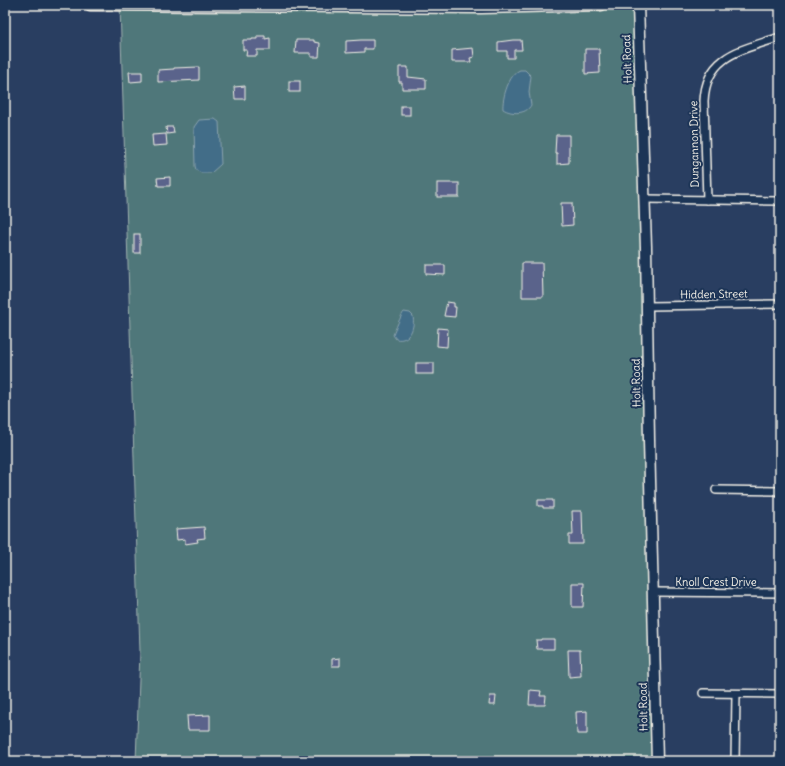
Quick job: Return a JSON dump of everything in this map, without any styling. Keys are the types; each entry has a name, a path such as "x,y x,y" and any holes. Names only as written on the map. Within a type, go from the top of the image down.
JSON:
{"main road":[{"path":"90,5 481,8 601,5"},
{"name":"Holt Road","path":"638,5 648,306 656,761"}],"street":[{"name":"Dungannon Drive","path":"707,200 704,101 704,91 707,80 712,71 728,56 780,37"},
{"path":"645,199 780,201"},
{"name":"Hidden Street","path":"648,306 780,304"},
{"path":"716,490 780,490"},
{"name":"Knoll Crest Drive","path":"652,592 780,593"},
{"path":"703,693 780,694"},
{"path":"735,761 736,694"}],"green space":[{"path":"120,5 638,5 657,761 136,761 140,652"}],"water":[{"path":"525,70 531,76 529,92 531,105 526,111 514,113 503,109 503,104 505,93 510,81 516,72"},
{"path":"215,119 219,122 221,164 211,173 201,173 196,170 195,166 194,127 199,120"},
{"path":"404,312 410,313 413,316 412,329 405,338 396,339 393,335"}],"building":[{"path":"257,36 265,36 265,39 270,38 270,50 257,50 257,56 246,56 247,50 243,50 243,40 257,39"},
{"path":"296,40 314,40 314,42 320,43 319,57 311,57 311,53 295,53"},
{"path":"373,40 373,49 364,49 364,52 346,53 346,41"},
{"path":"521,40 522,50 514,50 514,58 507,58 507,51 498,51 498,42"},
{"path":"473,48 474,57 470,58 471,62 452,62 452,50"},
{"path":"585,49 599,49 600,73 585,74"},
{"path":"199,67 199,80 158,82 158,70"},
{"path":"399,67 408,67 408,77 426,79 426,89 402,89 402,82 399,82"},
{"path":"129,72 142,72 142,81 130,82"},
{"path":"289,81 300,81 300,92 289,92"},
{"path":"245,86 245,99 235,99 234,87"},
{"path":"401,106 410,106 410,115 401,115"},
{"path":"166,127 173,127 174,133 167,134"},
{"path":"166,134 167,145 153,146 152,135"},
{"path":"556,135 569,135 569,163 557,164 557,153 555,153"},
{"path":"170,177 170,186 158,186 157,178"},
{"path":"437,183 459,183 459,197 437,197"},
{"path":"561,203 572,203 573,225 562,226"},
{"path":"134,234 140,234 140,253 134,253"},
{"path":"522,263 542,263 543,297 522,297"},
{"path":"426,265 445,265 445,275 426,274"},
{"path":"447,302 454,303 454,307 456,307 455,317 444,316"},
{"path":"438,328 448,329 447,347 437,346"},
{"path":"416,363 434,363 434,374 416,374"},
{"path":"538,500 553,500 553,508 543,508 543,506 538,506"},
{"path":"572,511 582,511 583,544 569,544 569,535 573,535"},
{"path":"204,527 205,538 197,539 198,542 185,544 185,539 177,540 176,529"},
{"path":"572,583 584,583 583,607 572,607"},
{"path":"554,639 554,649 537,649 536,640"},
{"path":"568,650 580,650 581,676 569,677"},
{"path":"340,658 340,666 332,666 332,659"},
{"path":"530,690 541,691 540,696 546,696 545,705 529,705"},
{"path":"490,696 496,696 495,705 489,705"},
{"path":"587,711 587,734 577,734 576,712"},
{"path":"210,715 210,730 188,730 187,716"}]}
